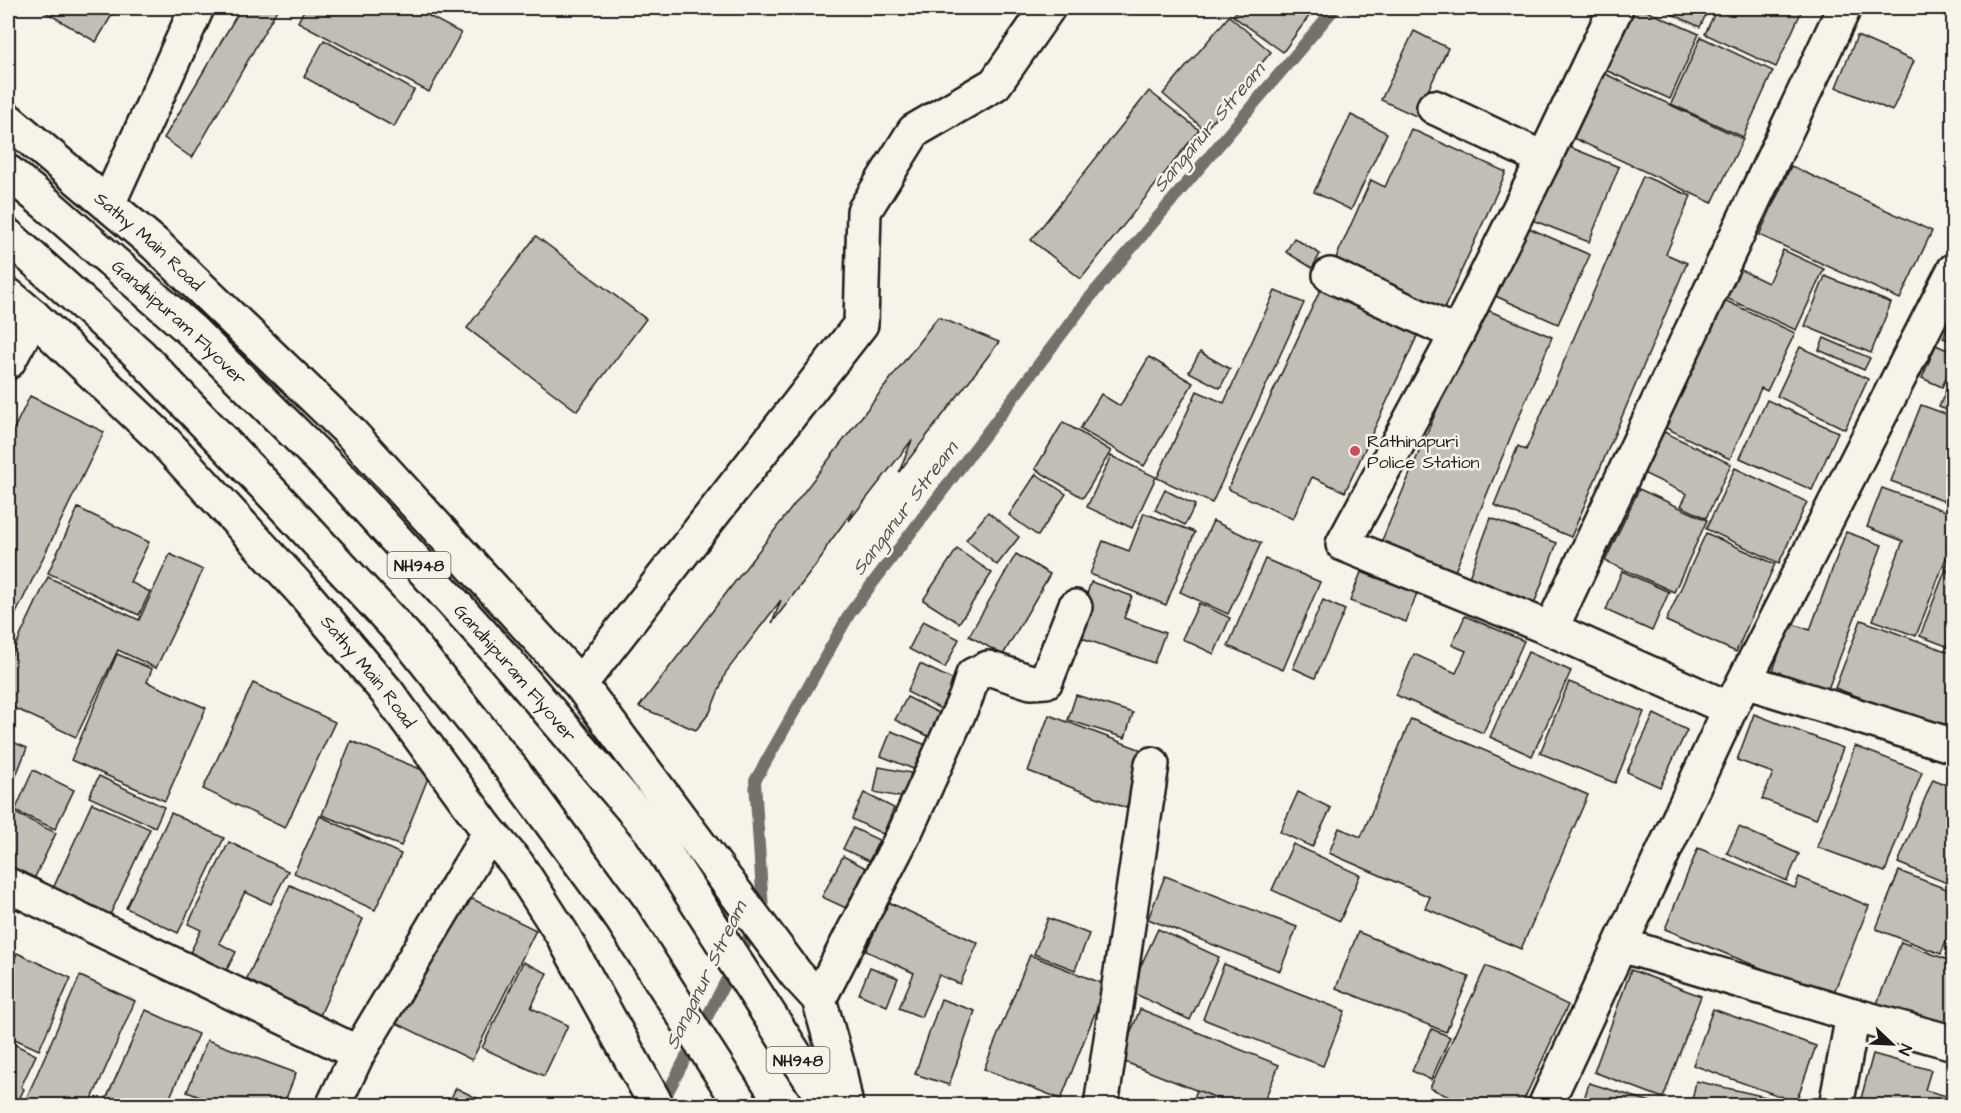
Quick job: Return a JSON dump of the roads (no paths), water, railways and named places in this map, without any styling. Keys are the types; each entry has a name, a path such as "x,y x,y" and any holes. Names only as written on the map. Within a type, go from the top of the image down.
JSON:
{"main road":[{"path":"108,204 197,8"},
{"path":"580,684 861,324 864,211 914,131 995,84 1047,8"},
{"path":"1616,8 1457,334 1343,544 1551,629 1737,695 1953,746"},
{"path":"1551,629 1844,8"},
{"path":"1434,107 1544,159"},
{"name":"Sathy Main Road","path":"8,120 156,245 348,430 580,684 796,974 819,999"},
{"name":"Gandhipuram Flyover","path":"8,172 192,331 340,479 495,649 651,831 828,1106"},
{"name":"NH948","path":"8,236 139,354 406,637 513,771 622,919 742,1106"},
{"path":"1545,1106 1737,695 1953,270"},
{"path":"1330,275 1457,334"},
{"name":"Sathy Main Road","path":"8,295 164,441 302,591 387,693 487,829 516,864 562,934 657,1106"},
{"path":"8,362 33,316"},
{"path":"846,1106 839,1070 819,999 906,830 974,675 988,668 1031,682 1046,681 1075,607"},
{"path":"1101,1106 1152,764"},
{"path":"333,1106 358,1053 487,837 487,829"},
{"path":"8,885 358,1053"},
{"path":"1621,945 1953,1043"},
{"path":"1836,1106 1853,1015"}],"waterway":[{"name":"Sanganur Stream","path":"661,1105 763,910 755,781 850,613 1086,302 1335,8"}],"place":[{"name":"Rathinapuri Police Station","path":"1355,451"}]}
